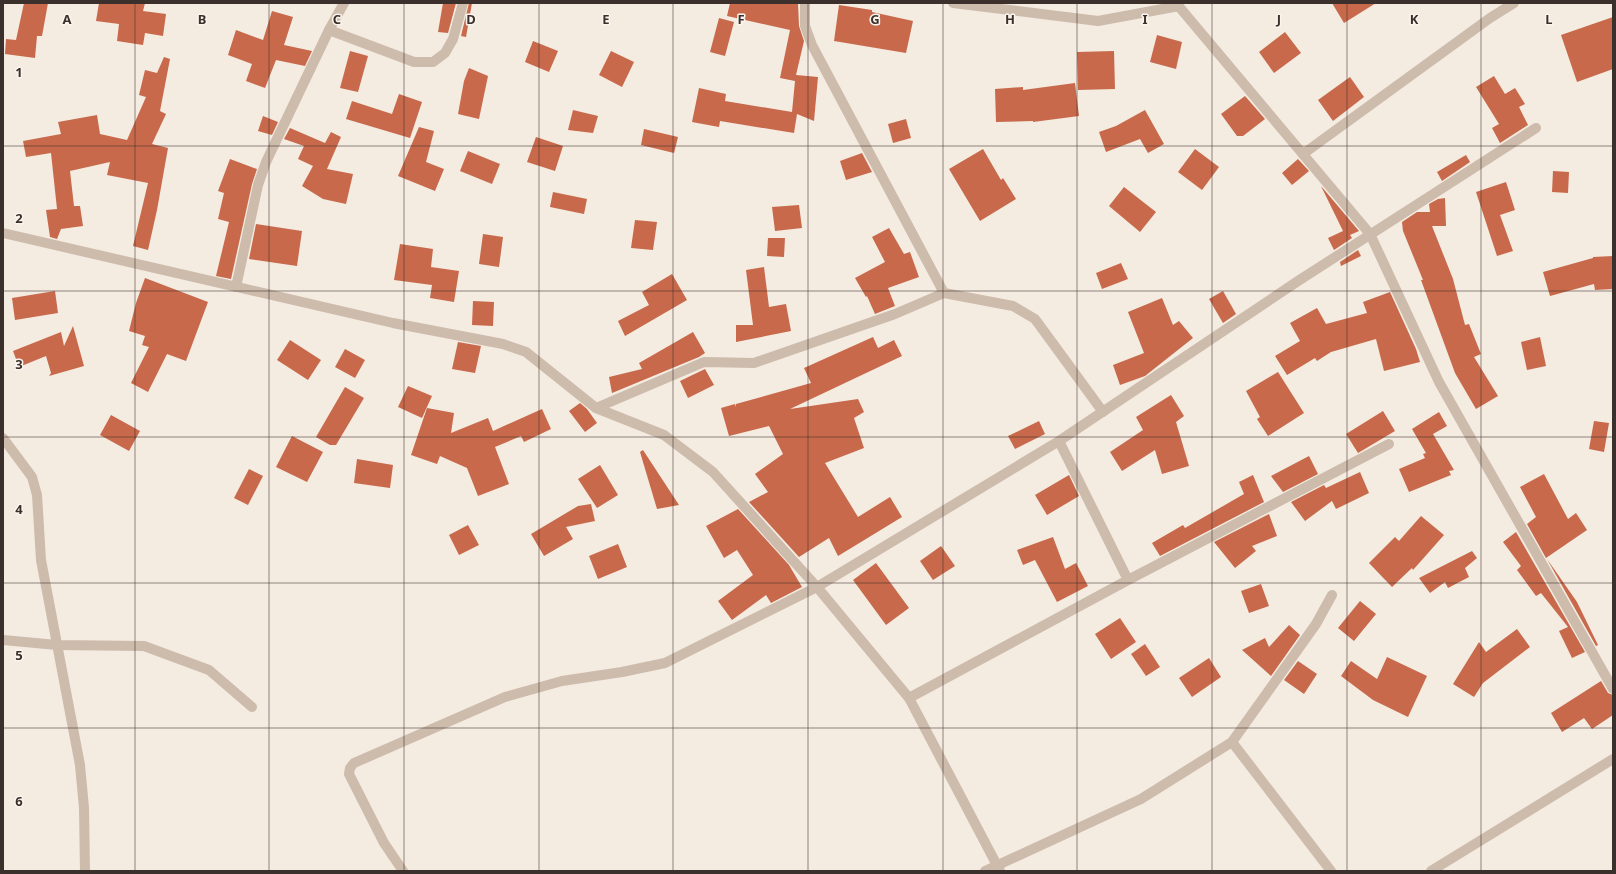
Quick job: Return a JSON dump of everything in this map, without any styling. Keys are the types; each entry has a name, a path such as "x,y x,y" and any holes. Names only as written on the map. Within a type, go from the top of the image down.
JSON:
{"street":[{"path":"236,287 258,185 266,162 328,30 344,3"},
{"path":"328,30 414,62 433,62 445,53 453,39 463,3"},
{"path":"805,3 805,26 812,45 944,293"},
{"path":"953,3 1098,21 1178,5 1370,234 1439,382 1613,689"},
{"path":"1302,154 1490,18 1514,3"},
{"path":"403,871 384,843 349,774 350,768 354,763 505,697 562,681 622,672 665,663 817,587 1059,441 1370,234 1536,128"},
{"path":"3,233 393,323 503,344 526,352 596,408 664,435 713,472 817,587 909,698 999,868"},
{"path":"596,408 704,362 754,363 895,314 944,293 1013,306 1035,319 1103,412"},
{"path":"3,438 32,476 37,495 41,560 58,645 67,706 80,765 84,808 85,871"},
{"path":"1059,441 1128,580"},
{"path":"909,698 1128,580 1389,444"},
{"path":"985,871 999,868 1141,799 1232,742 1316,624 1332,594"},
{"path":"3,640 58,645 144,646 210,670 252,707"},
{"path":"1232,742 1331,871"},
{"path":"1431,871 1613,759"}],"building":[{"path":"24,3 48,3 42,36 37,36 35,58 5,54 6,39 16,40"},
{"path":"99,3 145,3 143,11 166,14 163,36 145,33 143,45 117,41 119,24 96,21"},
{"path":"443,3 456,3 448,33 438,32"},
{"path":"469,3 472,3 466,37 461,36"},
{"path":"730,3 798,3 799,26 804,41 796,75 818,77 814,121 797,114 794,133 720,121 719,127 692,122 699,88 726,94 725,101 792,112 795,81 780,78 790,30 727,16"},
{"path":"1332,3 1376,3 1344,23"},
{"path":"839,5 872,10 872,12 913,21 906,53 834,41"},
{"path":"272,11 293,17 284,45 312,51 305,66 276,60 265,88 246,81 252,64 228,55 236,30 263,40"},
{"path":"1613,17 1613,69 1577,82 1561,35"},
{"path":"719,18 734,22 725,56 710,52"},
{"path":"1285,32 1301,53 1274,73 1259,52"},
{"path":"1157,35 1182,42 1176,69 1150,62"},
{"path":"533,41 558,51 549,72 525,62"},
{"path":"350,51 368,56 358,92 340,88"},
{"path":"611,51 634,62 622,87 599,75"},
{"path":"1114,51 1115,89 1078,90 1077,52"},
{"path":"164,57 170,59 160,111 166,114 152,144 168,148 148,250 133,246 148,183 107,175 110,162 70,171 74,206 80,206 83,226 61,229 57,239 50,237 46,210 57,209 51,153 26,157 23,141 61,134 58,122 97,115 100,134 127,140 146,97 139,95 145,70 157,73"},
{"path":"469,68 488,76 479,119 458,114 464,81"},
{"path":"1494,76 1505,94 1515,88 1525,104 1519,107 1528,125 1500,143 1492,128 1499,124 1476,87"},
{"path":"1350,77 1364,97 1333,121 1318,100"},
{"path":"1075,83 1079,116 1033,122 996,122 995,89 1023,87 1023,90"},
{"path":"399,94 422,102 410,138 346,119 352,101 392,114"},
{"path":"1245,96 1265,119 1243,136 1237,136 1221,114"},
{"path":"573,110 598,116 593,133 568,130"},
{"path":"1145,110 1164,144 1148,153 1140,139 1106,152 1099,132 1116,126"},
{"path":"263,116 278,122 272,135 258,131"},
{"path":"906,119 911,138 893,143 888,124"},
{"path":"419,127 434,131 426,162 444,169 435,191 398,176"},
{"path":"290,128 325,143 331,132 341,137 327,169 353,174 346,204 323,199 302,186 313,166 298,159 304,146 284,139"},
{"path":"644,129 678,137 674,153 641,145"},
{"path":"536,137 563,146 555,171 527,162"},
{"path":"983,149 1001,180 1003,178 1016,199 980,221 949,169"},
{"path":"1195,149 1219,167 1202,190 1178,172"},
{"path":"468,151 500,164 492,184 460,171"},
{"path":"862,153 872,172 846,180 840,161"},
{"path":"1466,155 1470,162 1442,181 1437,172"},
{"path":"230,159 257,169 252,184 231,279 216,276 229,222 218,219 224,193 218,191"},
{"path":"1298,159 1309,171 1292,185 1282,173"},
{"path":"1553,171 1569,172 1568,193 1552,192"},
{"path":"1506,182 1515,210 1500,215 1513,251 1497,256 1476,192"},
{"path":"1321,186 1359,231 1350,235 1352,238 1334,250 1328,238 1343,231"},
{"path":"1124,187 1156,212 1140,232 1109,206"},
{"path":"553,192 587,199 584,214 550,207"},
{"path":"1445,198 1446,226 1432,226 1453,279 1465,325 1469,324 1481,354 1474,357 1498,396 1476,409 1455,373 1421,280 1423,280 1403,231 1402,222 1417,212 1430,212 1429,204 1438,199"},
{"path":"799,205 802,228 775,231 772,207"},
{"path":"635,220 657,222 653,250 631,248"},
{"path":"256,224 302,231 297,266 249,259"},
{"path":"889,228 904,254 910,252 919,277 888,288 895,306 875,314 867,296 866,297 855,278 885,262 872,237"},
{"path":"483,234 503,237 499,267 479,264"},
{"path":"768,238 785,238 784,257 767,256"},
{"path":"400,244 433,249 431,267 459,271 454,302 430,298 432,285 394,280"},
{"path":"1358,250 1361,256 1341,266 1340,262"},
{"path":"1613,256 1613,289 1595,290 1594,284 1550,296 1543,272 1593,257"},
{"path":"1121,263 1128,279 1102,289 1096,273"},
{"path":"764,267 769,307 786,304 791,331 736,342 736,325 753,325 746,270"},
{"path":"672,274 687,300 625,336 618,321 649,305 642,292"},
{"path":"145,278 208,302 186,361 167,354 148,392 131,383 149,347 142,345 145,336 129,331 136,303"},
{"path":"55,291 58,313 15,320 12,298"},
{"path":"1223,291 1236,314 1223,323 1209,299"},
{"path":"1390,292 1416,349 1420,362 1384,371 1376,339 1331,352 1317,361 1315,358 1287,375 1275,356 1300,341 1290,323 1317,308 1326,324 1367,313 1363,302"},
{"path":"1162,298 1173,325 1179,321 1193,338 1145,376 1120,385 1113,365 1144,353 1128,312"},
{"path":"473,301 494,302 493,326 472,325"},
{"path":"73,326 84,366 49,376 51,373 46,356 19,367 13,351 61,332 64,346"},
{"path":"693,332 705,353 699,357 612,393 609,377 642,369 639,363"},
{"path":"873,337 878,348 894,340 902,356 790,409 858,399 864,412 854,418 864,448 825,463 858,517 890,497 902,517 838,556 829,538 799,557 749,502 768,492 755,474 783,454 769,426 729,436 721,408 735,404 736,407 736,404 811,383 804,368"},
{"path":"1540,337 1546,366 1527,370 1521,342"},
{"path":"290,340 321,360 308,380 277,360"},
{"path":"458,342 481,346 475,373 452,369"},
{"path":"345,349 365,360 355,378 335,367"},
{"path":"705,369 714,385 688,398 680,381"},
{"path":"1278,372 1304,413 1268,436 1257,419 1260,417 1246,391"},
{"path":"408,386 432,396 422,418 398,407"},
{"path":"345,387 364,398 336,445 330,445 316,437"},
{"path":"1171,395 1184,416 1176,422 1189,466 1162,474 1155,450 1122,471 1110,452 1143,430 1136,417"},
{"path":"580,403 587,409 597,423 585,432 569,411"},
{"path":"427,408 454,413 451,433 488,418 493,431 542,409 551,429 524,442 521,436 495,447 509,484 478,496 467,468 440,456 437,464 411,455"},
{"path":"1383,411 1395,431 1358,453 1346,434"},
{"path":"1439,412 1447,426 1433,434 1454,470 1449,471 1451,475 1409,492 1399,469 1425,458 1423,454 1426,453 1412,429"},
{"path":"111,415 140,431 129,451 100,435"},
{"path":"1039,421 1045,434 1015,449 1008,436"},
{"path":"1594,421 1609,423 1604,452 1589,449"},
{"path":"292,436 323,452 307,482 276,467"},
{"path":"643,450 679,505 657,509 640,452"},
{"path":"1309,456 1318,474 1283,492 1271,476"},
{"path":"357,459 393,465 390,488 354,483"},
{"path":"600,465 618,495 597,508 578,479"},
{"path":"249,469 263,476 248,505 234,498"},
{"path":"1360,472 1369,493 1336,509 1332,501 1305,521 1291,502 1324,485 1326,488"},
{"path":"1544,474 1568,519 1576,513 1587,530 1546,558 1527,524 1536,517 1520,487"},
{"path":"1069,475 1079,496 1047,515 1035,495"},
{"path":"1253,475 1264,502 1160,556 1152,543 1183,525 1185,528 1244,494 1239,482"},
{"path":"591,504 595,521 566,527 573,539 544,556 531,534 578,506"},
{"path":"738,509 789,565 802,587 771,603 766,595 732,620 718,601 753,575 737,550 724,558 706,526"},
{"path":"1269,514 1277,536 1252,546 1256,551 1235,568 1214,542"},
{"path":"1421,516 1444,535 1413,570 1412,568 1392,587 1369,563 1395,537 1399,541"},
{"path":"468,525 479,545 459,555 449,535"},
{"path":"1516,532 1585,652 1572,658 1559,631 1568,627 1541,593 1536,596 1517,570 1521,566 1503,542"},
{"path":"1053,537 1065,569 1076,563 1088,586 1057,602 1035,560 1023,565 1017,550"},
{"path":"618,544 627,567 598,579 589,556"},
{"path":"941,546 955,566 933,580 920,561"},
{"path":"1472,551 1477,558 1465,568 1469,577 1448,588 1445,582 1430,593 1419,578"},
{"path":"1547,559 1577,602 1598,645 1596,646"},
{"path":"876,563 909,608 886,625 853,580"},
{"path":"1261,584 1269,606 1249,613 1241,591"},
{"path":"1360,601 1376,614 1354,641 1338,628"},
{"path":"1120,618 1136,642 1111,659 1095,634"},
{"path":"1289,625 1300,635 1271,676 1242,650 1265,638 1269,647"},
{"path":"1517,629 1530,647 1483,683 1474,697 1453,684 1479,642 1486,652"},
{"path":"1145,644 1160,667 1146,676 1131,654"},
{"path":"1387,657 1427,676 1408,717 1373,700 1341,676 1351,661 1377,679"},
{"path":"1209,658 1221,677 1192,697 1179,678"},
{"path":"1298,661 1317,674 1304,694 1284,680"},
{"path":"1601,681 1608,693 1613,695 1613,715 1592,729 1584,718 1562,732 1551,713"}]}
